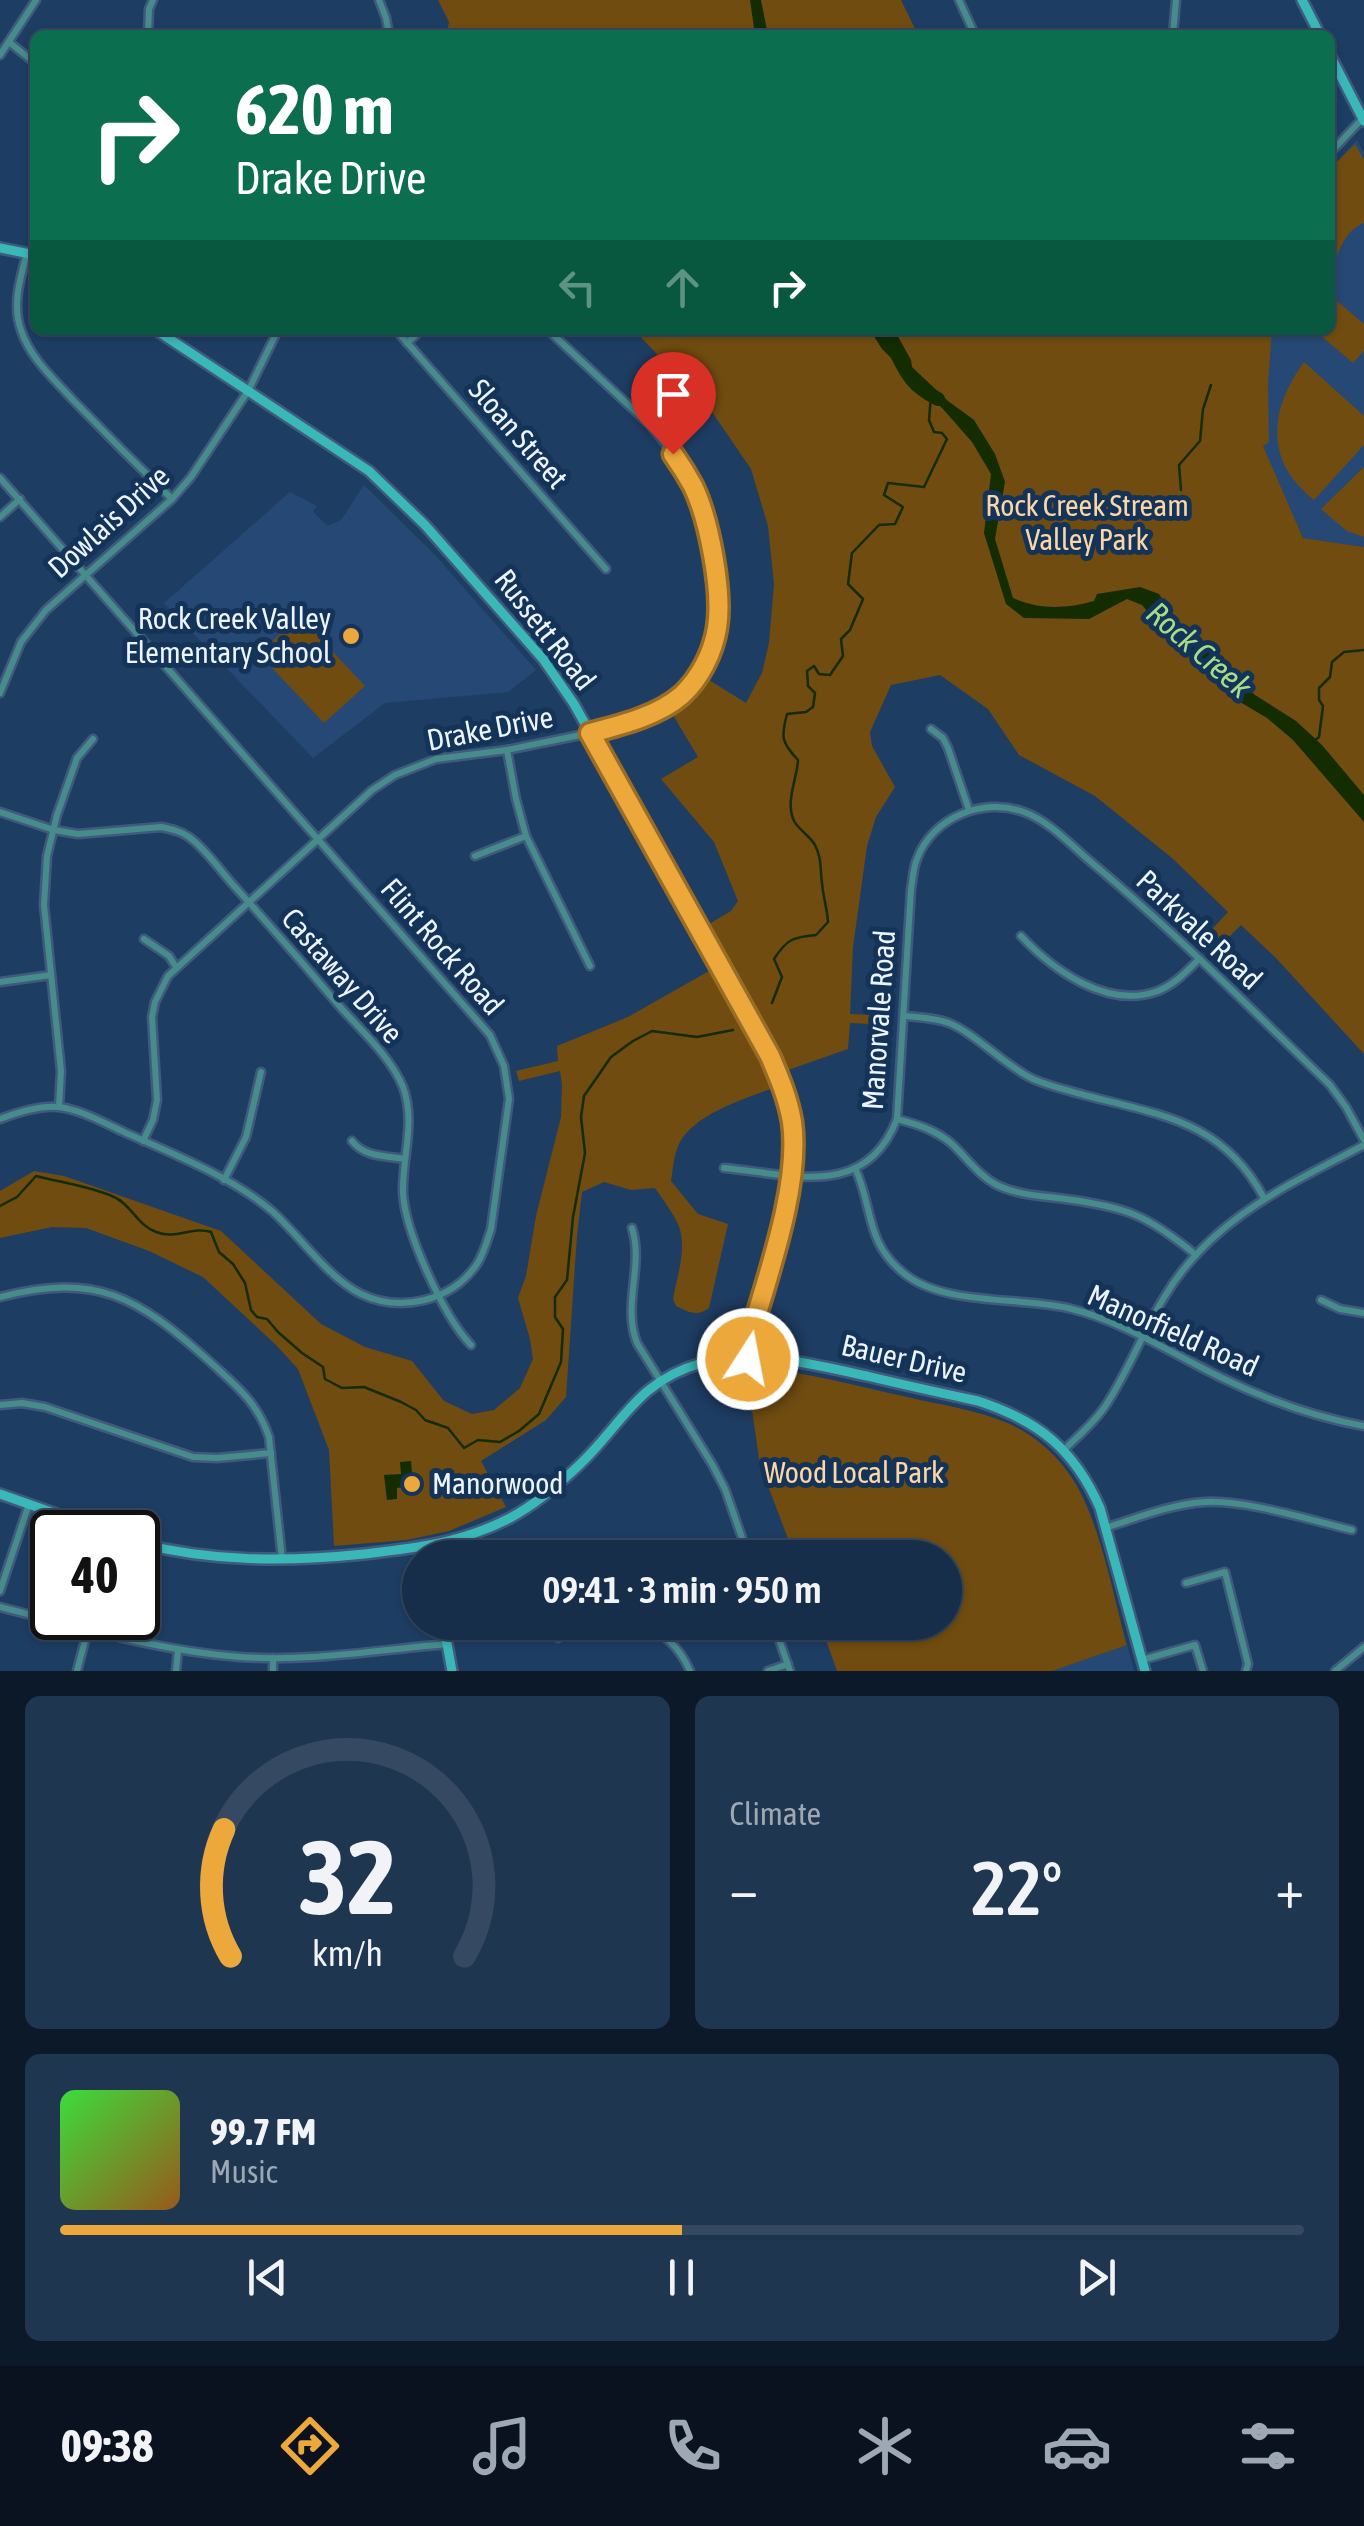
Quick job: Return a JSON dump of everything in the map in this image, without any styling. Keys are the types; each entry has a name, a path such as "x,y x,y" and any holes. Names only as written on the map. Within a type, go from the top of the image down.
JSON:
{"street":[{"path":"0,55 36,0"},
{"path":"148,30 153,0"},
{"path":"379,0 388,30"},
{"path":"959,0 974,30"},
{"path":"1173,30 1176,0"},
{"path":"1302,0 1317,30"},
{"path":"8,42 30,59"},
{"path":"1335,64 1364,119 1335,148"},
{"path":"0,248 30,253"},
{"path":"30,256 16,304 29,348 100,429 172,499"},
{"name":"Russett Road","path":"164,335 369,471 397,495 543,659 567,692 770,1056 784,1088 794,1147 792,1174 748,1344 748,1359"},
{"name":"Dowlais Drive","path":"0,693 28,630 172,499 191,477 248,390 276,335"},
{"name":"Sloan Street","path":"400,335 606,569"},
{"path":"407,343 416,335"},
{"name":"Drake Drive","path":"143,1141 157,1100 152,1017 168,976 372,790 395,775 436,760 590,733 660,710 692,684 708,661 718,628 716,581 705,516 692,484 650,425 553,335"},
{"name":"Flint Rock Road","path":"0,478 490,1035 504,1066 509,1099 491,1229 476,1265 453,1288 439,1295"},
{"path":"0,516 20,499"},
{"path":"930,729 943,738 948,748 969,810"},
{"path":"59,1107 61,1071 44,905 47,856 77,758 92,740"},
{"path":"507,750 526,836 590,966"},
{"name":"Parkvale Road","path":"969,810 1007,807 1038,818 1135,899 1330,1085 1364,1142"},
{"name":"Manorvale Road","path":"855,1168 882,1146 897,1119 916,859 939,828 969,810"},
{"name":"Castaway Drive","path":"0,812 78,834 161,827 190,838 368,1038 396,1074 406,1098 405,1212 452,1322 470,1345"},
{"path":"476,856 526,836"},
{"path":"1021,936 1060,970 1110,994 1137,996 1154,992 1176,981 1200,959"},
{"path":"144,939 170,956 176,968"},
{"path":"0,982 51,975"},
{"path":"904,1016 953,1024 1034,1080 1197,1128 1236,1157 1264,1198"},
{"path":"224,1180 246,1137 261,1072"},
{"path":"0,1119 19,1112 59,1107 86,1115 224,1180 272,1212 358,1292 395,1303 439,1295"},
{"path":"897,1119 940,1134 998,1186 1126,1210 1163,1228 1196,1255"},
{"path":"352,1141 365,1152 405,1159"},
{"path":"1064,1450 1105,1407 1166,1294 1196,1255 1264,1198 1364,1142"},
{"path":"724,1168 822,1178 855,1168"},
{"name":"Manorfield Road","path":"855,1168 878,1241 904,1274 921,1285 945,1293 1070,1308 1110,1321 1261,1396 1364,1426"},
{"path":"632,1228 637,1256 631,1328 712,1464 743,1540"},
{"path":"0,1297 34,1288 69,1286 124,1299 172,1328 251,1399 270,1437 282,1560"},
{"path":"1320,1300 1340,1310 1364,1313"},
{"name":"Bauer Drive","path":"458,1540 512,1517 541,1498 580,1465 637,1398 661,1381 701,1363 784,1359 978,1401 1008,1411 1044,1432 1064,1450 1090,1486 1106,1528 1144,1666 1194,1646 1202,1671"},
{"path":"0,1406 22,1403 45,1407 192,1456 271,1453"},
{"path":"0,1494 46,1510"},
{"path":"1106,1528 1171,1508 1206,1502 1231,1503 1352,1530"},
{"path":"0,1592 29,1504"},
{"name":"Bauer Drive","path":"160,1548 257,1561 402,1554"},
{"path":"1186,1583 1225,1572 1248,1664 1246,1671"},
{"path":"0,1607 30,1615"},
{"path":"77,1671 85,1640"},
{"path":"133,1640 178,1650 272,1658 447,1644"},
{"path":"446,1640 452,1671"},
{"path":"669,1640 690,1671"},
{"path":"768,1671 789,1668 779,1640"},
{"path":"1335,1671 1364,1647"},
{"path":"176,1671 178,1650"},
{"path":"272,1658 273,1671"}],"shaded area":[{"path":"1357,140 1364,153 1364,547 1303,538 1227,365 1233,335 1335,335 1335,164"},
{"name":"Rock Creek Valley Elementary School","path":"364,485 435,555 536,670 508,692 385,703 313,758 164,603 290,492 317,506 313,512 328,526 341,520"},
{"path":"1127,1645 1134,1671 1051,1671"}],"green space":[{"path":"438,0 901,0 916,30 447,30 449,22"},
{"path":"1355,144 1364,160 1364,223 1345,239 1335,263 1335,164"},
{"path":"1335,299 1364,324 1364,351 1353,363 1320,335 1335,335"},
{"name":"Rock Creek Stream Valley Park","path":"639,335 1272,335 1269,442 1263,446 1303,538 1364,547 1364,1054 1241,925 1210,956 1197,945 1228,912 1172,858 1095,796 1019,755 988,709 940,675 891,685 870,732 872,746 895,787 876,817 867,846 853,947 850,1014 893,1016 892,1025 850,1023 848,1049 788,1070 781,1050 709,924 731,911 738,901 714,842 661,779 698,757 673,715 693,700 709,680 746,703 762,673 769,643 774,584 768,526 751,469 712,412"},
{"path":"1304,362 1364,416 1364,445 1314,500 1286,469 1277,434 1284,398"},
{"path":"1364,467 1364,537 1347,531 1321,509"},
{"path":"299,616 365,686 324,723 259,654"},
{"path":"709,971 755,1052 771,1089 703,1119 683,1138 676,1153 671,1181 698,1214 728,1224 709,1308 696,1313 676,1306 673,1299 681,1261 681,1233 655,1188 631,1190 604,1182 582,1192 566,1397 546,1420 481,1461 506,1507 449,1531 407,1540 334,1546 329,1450 298,1369 203,1277 149,1251 86,1228 52,1227 0,1238 0,1191 34,1171 64,1176 221,1231 321,1324 365,1347 412,1361 444,1401 472,1414 494,1410 520,1388 533,1359 518,1298 561,1117 560,1071 519,1081 516,1071 558,1061 557,1046 628,1017"},
{"name":"Wood Local Park","path":"746,1369 813,1376 972,1411 1010,1424 1037,1440 1060,1462 1082,1495 1098,1536 1127,1645 1052,1671 837,1671 826,1640 962,1640 962,1540 789,1540 760,1465"}],"water":[{"path":"750,0 761,0 767,30 754,30"},
{"path":"873,335 897,335 912,367 974,420 995,454 1005,482 995,539 1013,598 1033,605 1063,607 1094,601 1097,594 1140,587 1159,594 1179,624 1217,655 1226,669 1322,745 1364,795 1364,822 1293,740 1235,699 1233,690 1142,605 1127,599 1089,619 1024,618 1006,604 984,533 991,474 972,442 882,349"},
{"path":"411,1461 413,1486 397,1488 397,1499 387,1500 384,1475 401,1474 400,1462"}],"waterway":[{"name":"Rock Creek","path":"886,335 909,376 938,399"},
{"path":"1181,490 1179,465 1200,441 1203,409 1211,385"},
{"path":"772,1003 782,977 774,959 791,940 816,935 828,922 820,859 792,813 798,760 784,739 787,714 806,712 813,707 815,693 808,686 807,671 814,666 819,674 830,675 843,656 841,639 850,630 863,599 848,584 852,553 879,525 895,524 903,507 884,495 888,483 924,487 947,439 934,432 929,420 931,396"},
{"path":"1314,741 1319,737 1323,706 1319,688 1330,677 1332,662 1344,652 1364,650"},
{"path":"0,1206 17,1197 36,1176 114,1197 156,1232 211,1232 219,1252 233,1264 245,1283 251,1310 323,1367 325,1379 342,1388 364,1387 401,1402 425,1420 448,1428 464,1448 478,1440 500,1442 539,1414 561,1362 563,1329 555,1317 555,1297 567,1280 585,1153 581,1117 584,1096 611,1057 652,1031 697,1037 733,1030"}],"place":[{"name":"Rock Creek Valley Elementary School","path":"351,636"},
{"name":"Manorwood","path":"412,1484"}],"route":[{"path":"673,454 692,484 705,516 714,563 718,628 708,661 679,697 660,710 590,733 770,1056 784,1088 794,1147 792,1174 748,1344 748,1359"}]}
